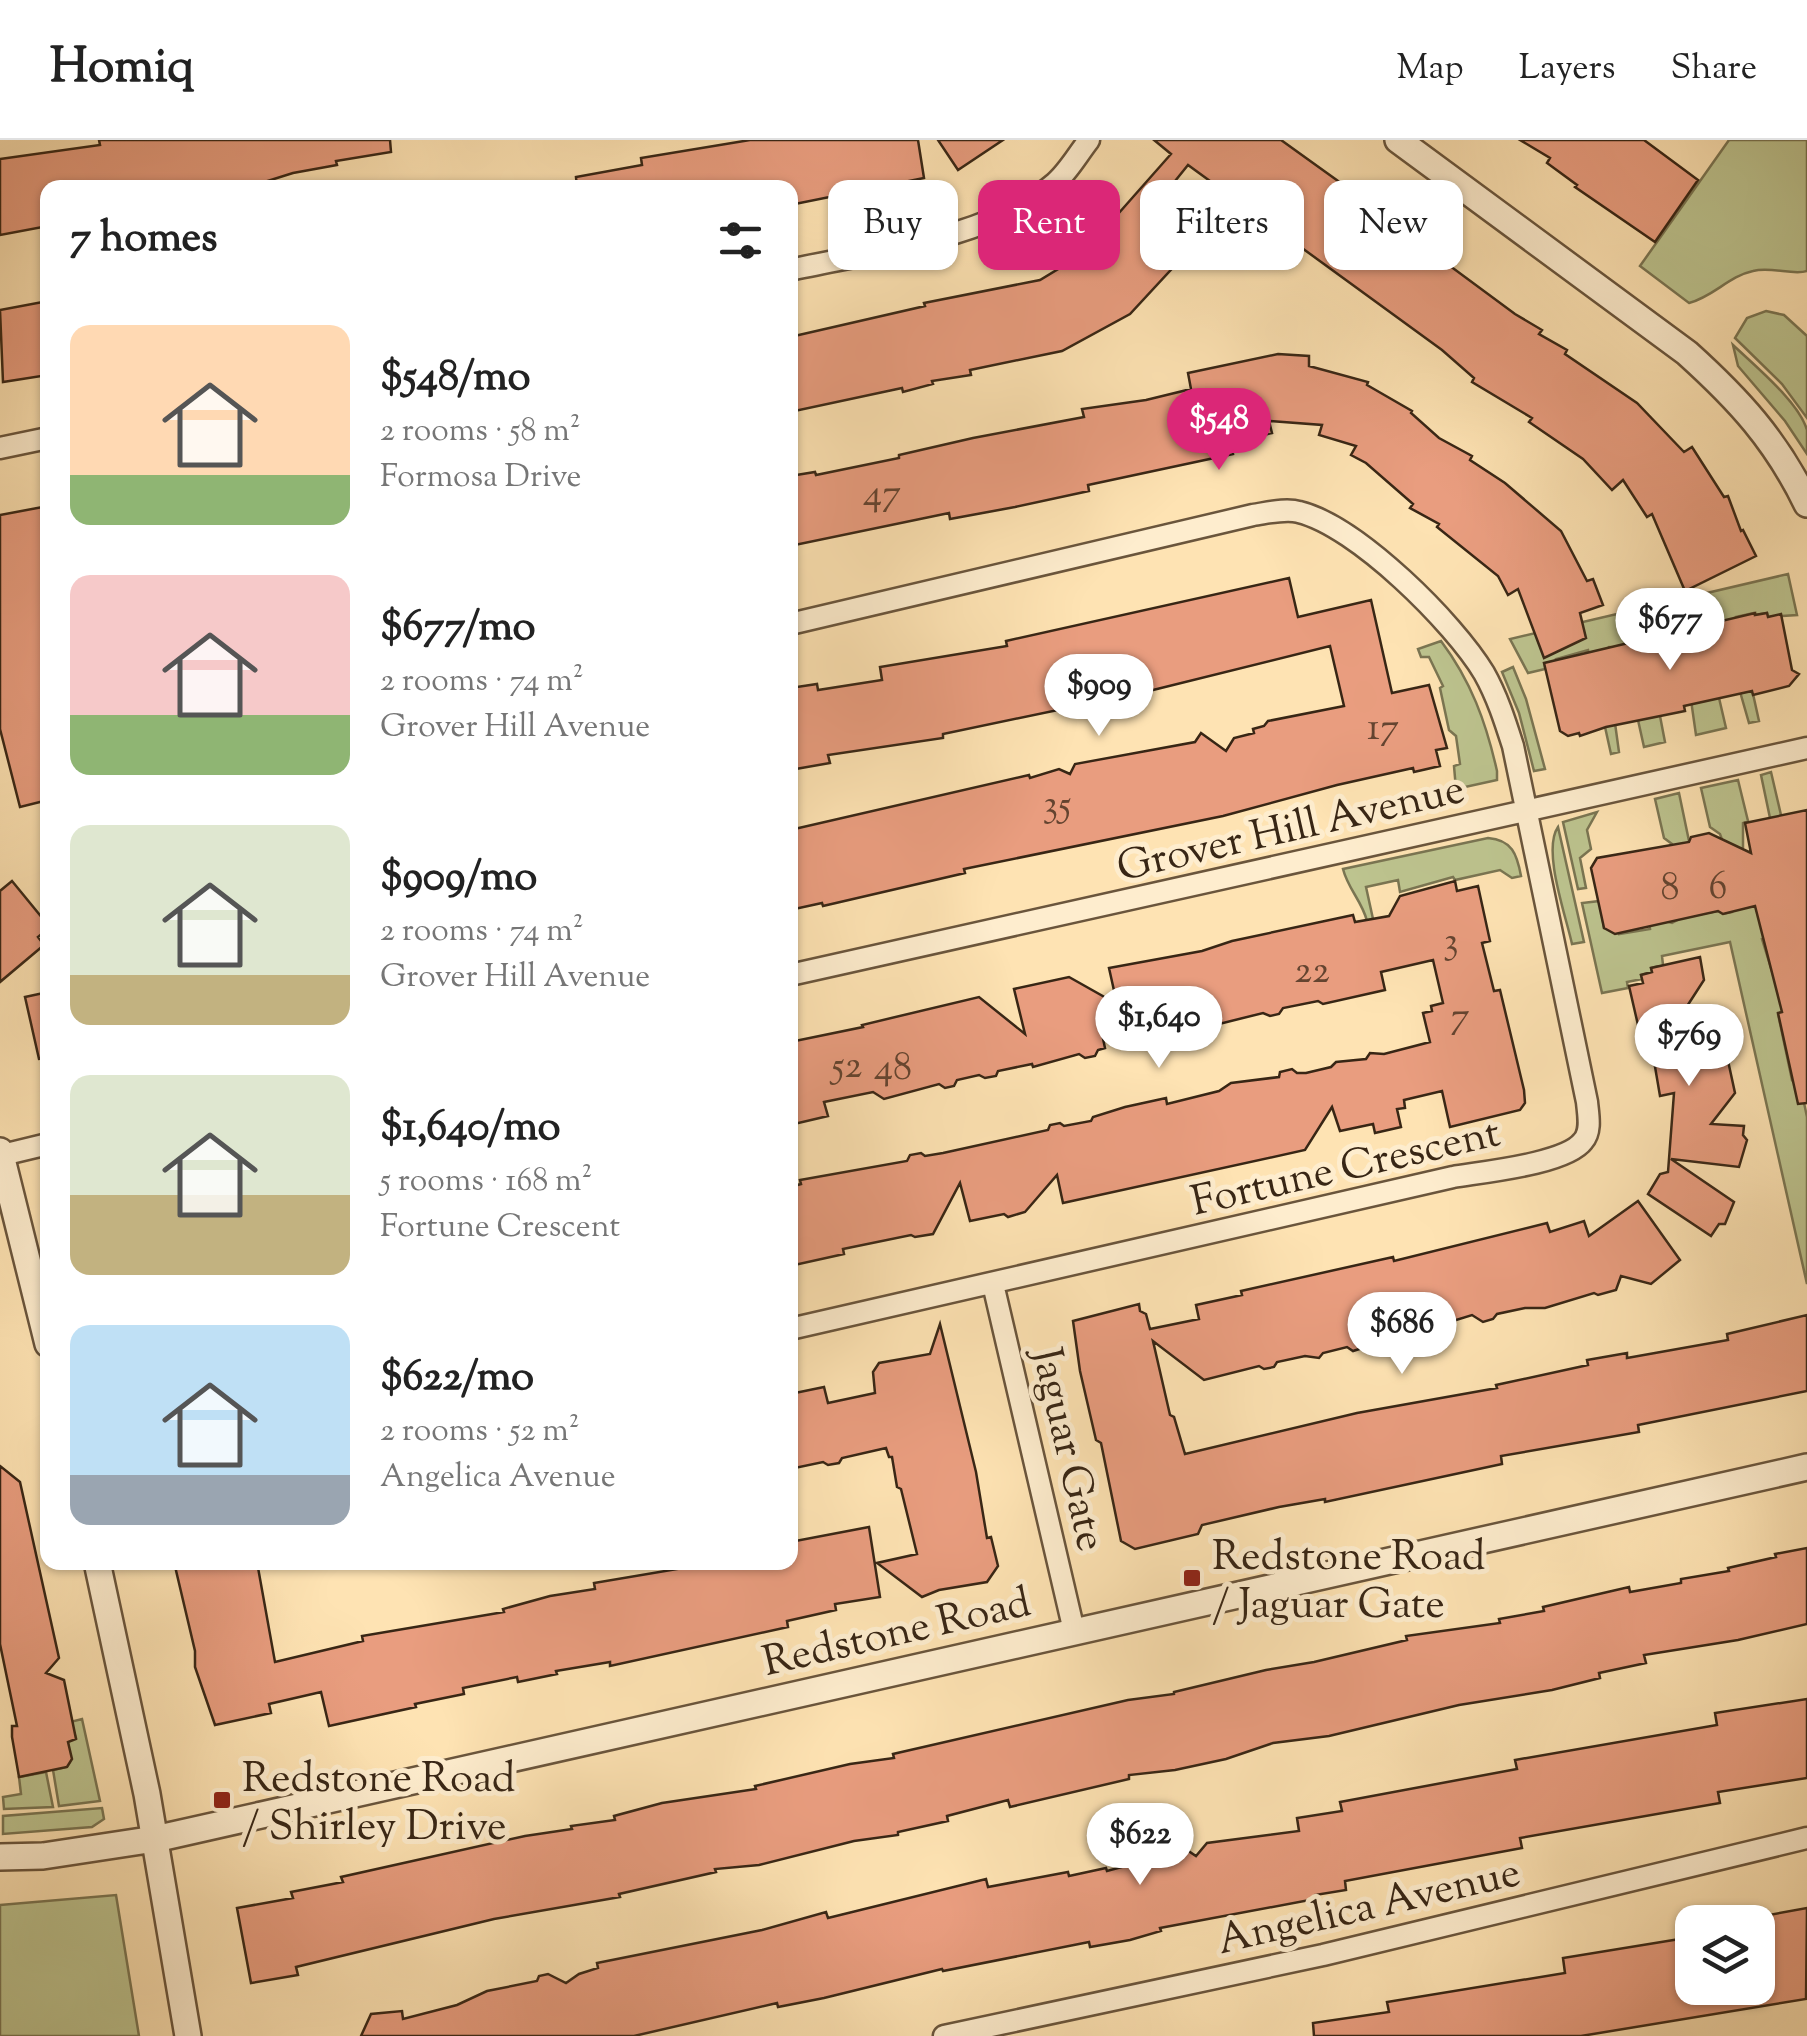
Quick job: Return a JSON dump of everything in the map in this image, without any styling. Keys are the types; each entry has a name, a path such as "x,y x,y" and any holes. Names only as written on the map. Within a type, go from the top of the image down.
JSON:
{"street":[{"path":"798,268 968,230 1018,207 1056,182 1088,140"},
{"path":"1398,140 1700,365 1756,419 1784,458 1807,504"},
{"path":"0,448 40,440"},
{"path":"798,622 1253,514 1297,510 1332,526 1417,593 1484,672 1508,728 1525,812"},
{"name":"Grover Hill Avenue","path":"798,973 1807,748"},
{"name":"Fortune Crescent","path":"798,1327 1562,1156 1583,1142 1589,1126 1587,1102 1525,812"},
{"path":"40,1146 1,1153 40,1311"},
{"name":"Jaguar Gate","path":"993,1284 1074,1631"},
{"name":"Redstone Road","path":"0,1857 43,1856 155,1839 1807,1467"},
{"path":"99,1570 155,1839 188,2036"},
{"name":"Angelica Avenue","path":"944,2036 1324,1955 1807,1838"}],"green space":[{"path":"1729,140 1807,140 1807,271 1753,271 1689,303 1640,266"},
{"path":"1766,311 1784,315 1807,336 1807,418 1782,384 1735,338 1747,318"},
{"path":"1733,345 1795,408 1807,430 1807,454 1785,421 1738,366"},
{"path":"1788,574 1797,615 1768,617 1767,613 1754,613 1736,617 1759,721 1749,723 1721,625 1716,622 1703,629 1726,728 1696,735 1689,686 1673,634 1659,633 1656,638 1660,716 1665,742 1644,747 1622,648 1609,647 1605,651 1619,752 1611,754 1588,650 1556,659 1557,663 1545,669 1528,673 1510,639"},
{"path":"1441,641 1476,703 1493,753 1497,780 1456,789 1454,766 1460,764 1456,736 1449,730 1440,688 1443,686 1429,657 1421,657 1418,649"},
{"path":"1513,667 1545,769 1534,771 1519,713 1502,672"},
{"path":"1771,772 1781,815 1762,939 1784,1010 1778,1014 1792,1080 1799,1079 1807,1117 1807,1284 1730,942 1662,956 1663,965 1651,968 1652,972 1641,975 1642,979 1627,982 1628,988 1602,993 1582,903 1600,901 1604,928 1617,929 1619,934 1650,929 1648,916 1672,923 1683,917 1732,912 1723,842 1710,827 1701,788 1738,780 1748,821 1743,823 1743,847 1737,849 1748,903 1774,818 1770,818 1761,775"},
{"path":"1679,793 1689,841 1675,860 1672,844 1664,838 1655,799"},
{"path":"1597,812 1587,830 1591,849 1580,858 1586,888 1578,889 1563,822"},
{"path":"1558,827 1584,942 1572,944 1557,884 1553,851"},
{"path":"1488,838 1503,842 1512,850 1521,876 1512,878 1500,870 1455,880 1453,877 1400,892 1398,880 1366,887 1373,919 1367,921 1343,869"},
{"path":"82,1719 100,1801 59,1806 53,1770 67,1767 70,1762 68,1742 76,1738 70,1722"},
{"path":"46,1772 53,1807 4,1809 3,1797 21,1794 19,1777"},
{"path":"102,1808 104,1819 92,1827 3,1834 3,1816"},
{"path":"116,1895 139,2036 0,2036 0,1905"}],"building":[{"path":"99,140 390,140 391,152 336,161 337,165 271,180 40,180 40,228 0,235 0,159 100,145"},
{"path":"750,140 918,140 924,178 828,180 828,197 798,203 798,180 576,180 642,165 641,158"},
{"path":"938,140 1003,140 958,170"},
{"path":"1154,140 1281,140 1337,180 1324,180 1324,264 1304,249 1304,180 1209,180 1188,165 1176,180 1148,180 1171,154"},
{"path":"1520,140 1644,140 1698,180 1655,242 1575,187 1547,163 1550,158"},
{"path":"1140,189 1140,270 1171,270 1130,314 1062,351 970,370 971,375 932,381 933,384 903,392 902,388 798,410 798,335 925,306 924,303 1040,280 1057,270 1120,270 1120,212"},
{"path":"1332,270 1455,270 1542,330 1539,334 1567,350 1565,354 1637,403 1684,452 1692,447 1724,497 1728,496 1741,531 1756,556 1685,591 1652,514 1647,517 1623,480 1612,490 1583,459 1529,422 1532,418 1472,382 1474,378"},
{"path":"40,302 40,376 3,382 0,310"},
{"path":"1278,354 1309,356 1309,366 1368,382 1367,385 1412,411 1439,438 1472,456 1470,460 1505,483 1561,531 1587,581 1593,579 1603,605 1580,613 1586,638 1544,658 1518,589 1508,595 1498,576 1437,527 1439,524 1410,508 1413,504 1366,463 1351,455 1356,446 1319,435 1322,425 1269,421 1272,433 1231,443 1233,454 1088,485 1089,491 1015,507 950,519 949,513 798,544 798,475 816,475 1084,417 1082,409 1191,389 1188,373"},
{"path":"40,508 40,802 20,807 0,729 0,515"},
{"path":"1289,578 1298,617 1371,600 1392,693 1429,685 1447,748 1436,750 1440,766 1414,772 1413,768 1223,816 964,869 965,873 798,908 798,828 1059,769 1070,774 1075,764 1195,742 1201,733 1226,751 1234,738 1254,733 1253,729 1268,721 1344,706 1330,646 1149,691 943,734 943,738 828,755 830,763 798,769 798,687 817,684 818,690 882,680 880,667 1007,646 1006,641"},
{"path":"1767,613 1768,617 1781,614 1792,670 1799,674 1789,686 1684,706 1685,711 1580,736 1560,731 1544,663"},
{"path":"1807,810 1807,1103 1798,1104 1778,1013 1782,1012 1755,906 1615,934 1604,928 1591,868 1597,858 1689,842 1691,837 1709,833 1751,853 1745,823"},
{"path":"12,881 40,915 40,948 0,982 0,891"},
{"path":"1455,881 1457,891 1478,886 1490,941 1482,943 1494,991 1500,990 1524,1090 1525,1103 1520,1110 1450,1127 1442,1091 1404,1100 1405,1108 1397,1109 1401,1127 1375,1133 1373,1124 1340,1131 1332,1107 1305,1150 1063,1203 1057,1175 1025,1212 1008,1217 1004,1214 970,1221 960,1183 933,1234 843,1249 844,1254 798,1264 800,1180 1048,1130 1050,1125 1091,1121 1125,1107 1166,1098 1167,1104 1219,1091 1231,1083 1279,1077 1280,1072 1292,1069 1306,1073 1336,1062 1366,1059 1370,1053 1384,1054 1430,1042 1423,1013 1443,1003 1433,960 1381,972 1385,990 1323,1004 1318,1001 1283,1008 1279,1014 1270,1016 1263,1013 1195,1030 1152,1035 1149,1041 1136,1044 1100,1024 1105,1048 1095,1056 1085,1058 1079,1054 1033,1067 1032,1064 998,1071 996,1076 957,1080 954,1086 945,1088 939,1084 884,1099 873,1092 824,1102 828,1116 798,1123 798,1040 979,997 1025,1034 1014,989 1069,977 1117,1004 1109,968 1202,951 1353,915 1355,922 1389,916 1400,896"},
{"path":"1700,957 1704,980 1682,1014 1711,1008 1715,1022 1720,1024 1735,1093 1711,1124 1744,1126 1747,1140 1739,1167 1671,1159 1734,1202 1725,1224 1719,1224 1711,1236 1648,1194 1660,1174 1668,1172 1674,1093 1660,1096 1652,1049 1644,1051 1629,986 1643,983 1641,975 1652,972 1651,968"},
{"path":"40,994 40,1059 39,1059 25,997"},
{"path":"1638,1201 1680,1260 1651,1284 1621,1276 1616,1290 1598,1295 1497,1314 1483,1322 1472,1315 1427,1329 1428,1336 1385,1345 1384,1341 1353,1351 1347,1347 1323,1353 1319,1358 1305,1356 1277,1362 1274,1367 1259,1366 1204,1380 1153,1341 1170,1415 1174,1417 1185,1454 1357,1413 1497,1388 1496,1385 1588,1365 1587,1360 1627,1353 1627,1358 1728,1340 1727,1334 1807,1315 1807,1391 1638,1425 1639,1432 1501,1456 1502,1464 1202,1525 1198,1534 1135,1549 1121,1541 1101,1443 1096,1440 1080,1371 1073,1321 1139,1304 1150,1329 1199,1319 1196,1305 1242,1295 1241,1291 1393,1257 1394,1261 1547,1223 1550,1232 1584,1221 1589,1236"},
{"path":"940,1324 976,1472 987,1538 991,1537 998,1566 987,1582 922,1597 877,1563 917,1554 892,1457 886,1448 842,1458 839,1463 798,1467 798,1392 824,1387 828,1403 875,1393 873,1372 879,1363 930,1354"},
{"path":"0,1466 20,1482 59,1658 46,1673 64,1680 76,1739 68,1742 72,1759 67,1767 19,1777 12,1737 12,1726 17,1726 0,1644"},
{"path":"869,1527 880,1597 835,1604 836,1610 787,1621 788,1627 610,1666 610,1662 518,1682 517,1677 463,1688 464,1694 329,1726 321,1692 269,1704 271,1713 215,1725 195,1667 195,1651 176,1570 258,1570 275,1662 363,1641 362,1636 504,1612 503,1609 550,1596 595,1589 594,1583 671,1570 798,1570 798,1540"},
{"path":"1807,1548 1807,1624 1644,1655 1646,1663 1599,1673 1600,1678 1552,1690 1459,1705 1329,1736 1273,1743 1226,1759 1129,1775 1129,1779 1010,1807 1008,1800 947,1816 948,1821 898,1835 854,1841 759,1865 715,1869 716,1872 619,1894 620,1897 494,1919 296,1967 298,1975 251,1983 237,1908 293,1898 291,1892 343,1882 341,1877 572,1829 571,1826 615,1820 614,1816 662,1803 756,1789 755,1786 850,1764 894,1758 893,1754 1407,1640 1406,1636 1500,1623 1499,1619 1629,1587 1630,1592 1681,1583 1681,1579 1729,1571 1728,1568 1776,1557 1775,1554"},
{"path":"1807,1699 1807,1778 1718,1792 1720,1803 1520,1838 1522,1848 1345,1881 1346,1890 1315,1895 1315,1899 1160,1928 1161,1931 1130,1940 1090,1947 1089,1942 942,1969 824,1998 778,2007 777,2003 634,2036 361,2036 371,2014 402,2011 403,2019 457,2005 487,1991 537,1981 539,1976 548,1974 566,1983 598,1968 597,1963 762,1930 826,1912 828,1918 986,1879 988,1887 1068,1872 1069,1876 1106,1868 1107,1871 1151,1859 1149,1851 1164,1848 1166,1843 1175,1842 1196,1856 1207,1843 1299,1831 1297,1818 1342,1811 1340,1802 1517,1769 1515,1760 1717,1725 1715,1713"},
{"path":"1807,1908 1806,1999 1775,2004 1775,1914"},
{"path":"1675,1940 1675,2005 1770,2005 1581,2036 1314,2036 1313,2023 1389,2012 1387,2002 1565,1973 1563,1958"}],"place":[{"name":"Redstone Road / Jaguar Gate","path":"1192,1578"},
{"name":"Redstone Road / Shirley Drive","path":"222,1800"}]}
